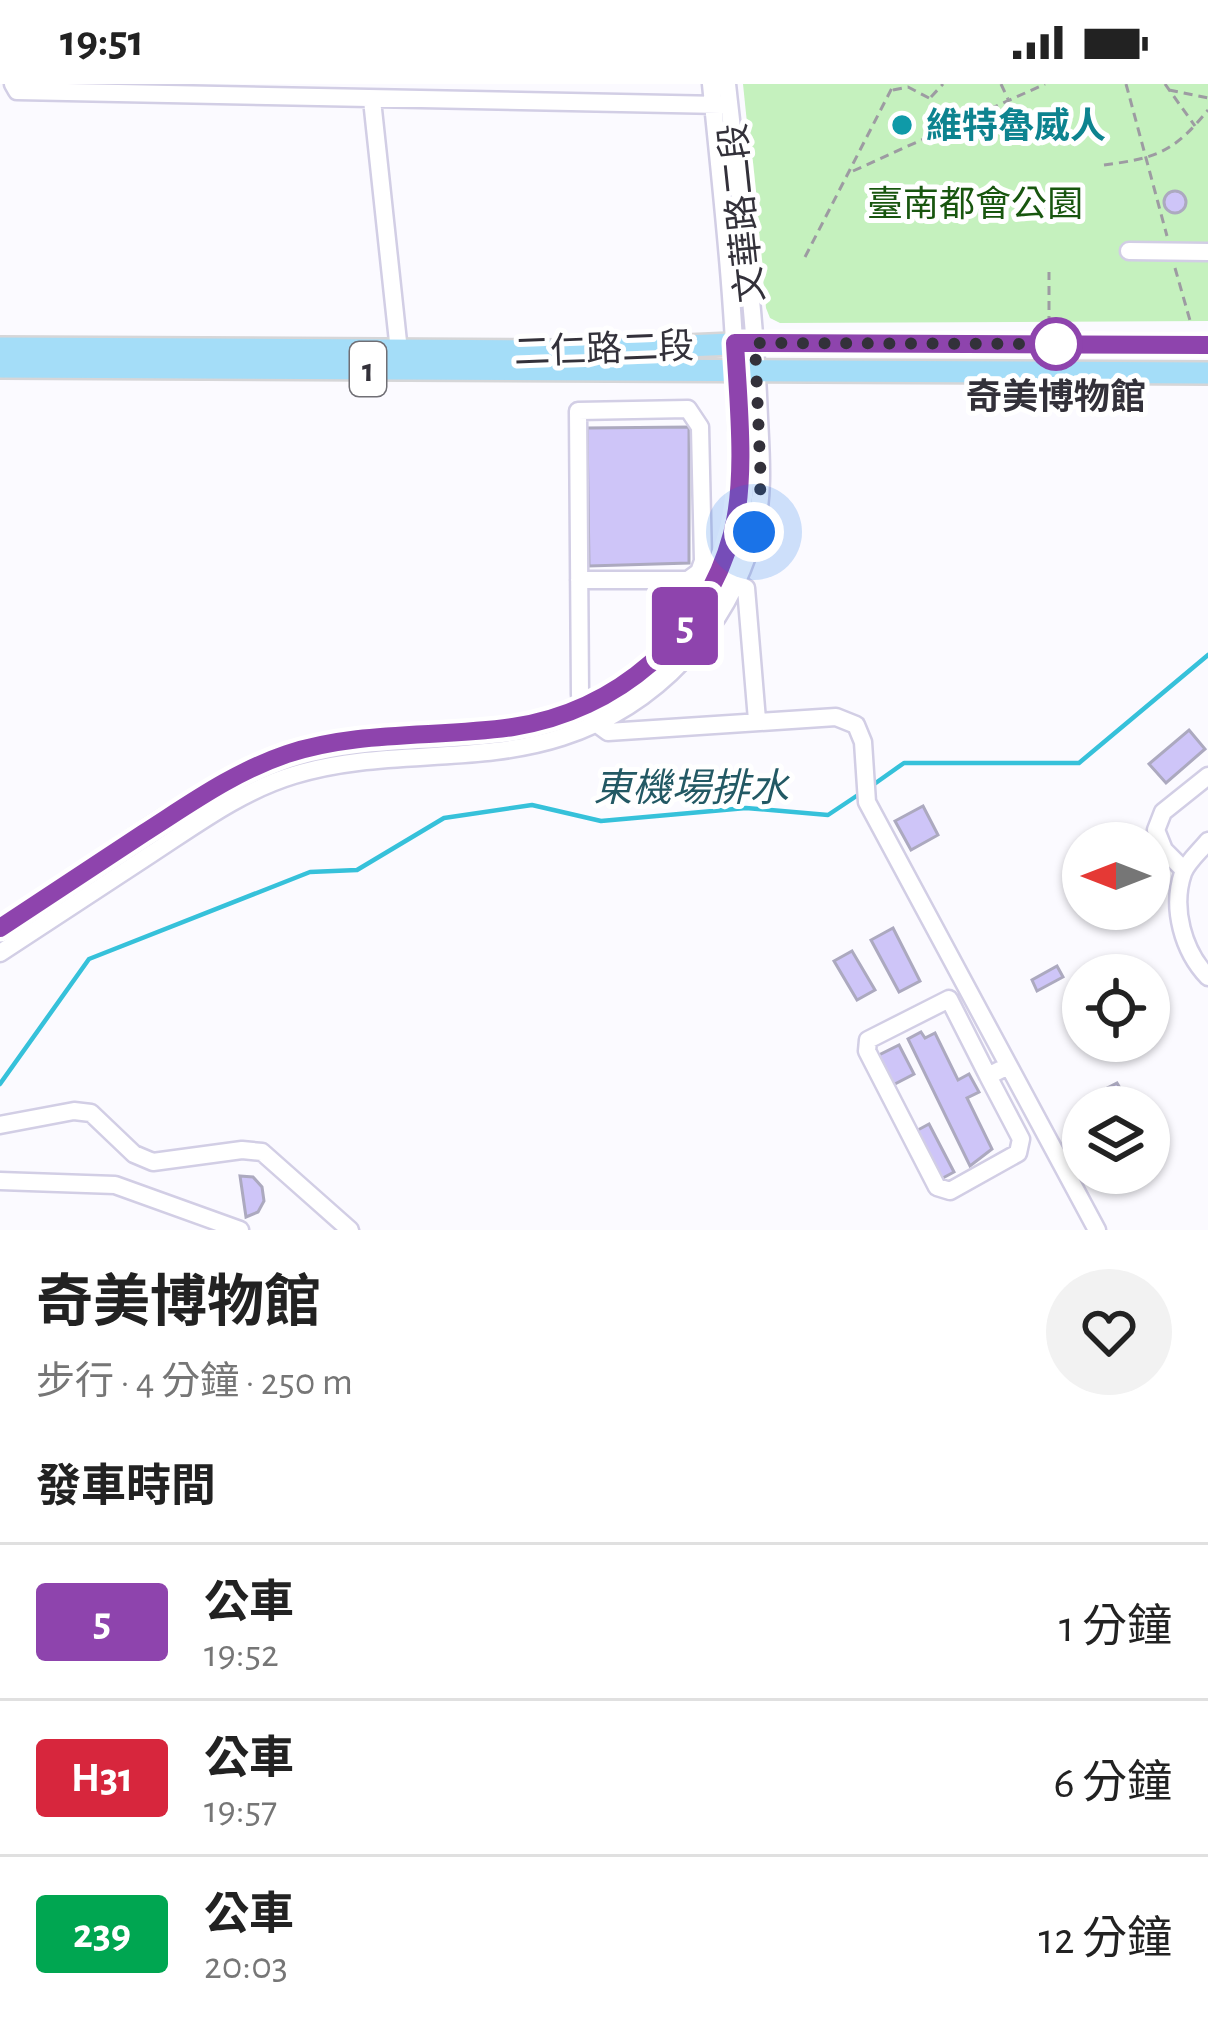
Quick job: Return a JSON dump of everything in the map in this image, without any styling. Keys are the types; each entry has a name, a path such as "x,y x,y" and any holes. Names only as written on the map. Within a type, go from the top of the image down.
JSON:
{"main road":[{"name":"二仁路二段","path":"0,348 571,351 745,343 1208,345"},
{"name":"二仁路二段","path":"0,367 1208,373"}],"street":[{"path":"13,84 16,91 721,105"},
{"name":"文華路二段","path":"710,84 721,105"},
{"name":"文華路二段","path":"727,84 721,105 747,370"},
{"path":"372,100 399,351"},
{"path":"1129,251 1208,252"},
{"path":"0,928 224,780 290,753 350,741 513,727 589,706 623,685 665,650 700,607 718,574 733,532 747,370"},
{"path":"0,953 232,800 293,775 350,762 514,748 560,738 597,724 656,687 713,625 737,582 754,532 761,484 747,370"},
{"path":"579,580 688,580 699,572 704,561 700,427 688,409 578,411 579,580 580,695 597,724 608,732 758,720 850,719 863,742 867,802 1097,1230"},
{"path":"718,574 746,588 758,720"},
{"path":"1184,870 1164,850 1156,830 1162,812 1208,776"},
{"path":"1208,841 1184,870 1178,912 1184,937 1208,976"},
{"path":"949,999 988,1076 1021,1139 1018,1153 950,1191 937,1187 867,1051 868,1040 949,999"},
{"path":"988,1076 1007,1066"},
{"path":"0,1125 74,1111 92,1113 134,1154 153,1162 242,1150 262,1152 350,1230"},
{"path":"0,1181 115,1185 239,1230"}],"path":[{"path":"929,98 943,84"},
{"path":"1001,84 1008,100"},
{"path":"853,171 1045,84"},
{"path":"1126,84 1191,324"},
{"path":"1165,84 1196,127"},
{"path":"805,257 893,87 908,87 929,98 936,123 932,133"},
{"path":"1169,91 1208,98"},
{"path":"1104,165 1170,150 1208,110"},
{"path":"1049,272 1049,325"}],"green space":[{"name":"臺南都會公園","path":"743,84 1208,84 1208,321 780,323 770,318"}],"building":[{"path":"1175,191 1186,202 1175,213 1164,202"},
{"path":"689,427 689,563 589,566 587,428"},
{"path":"1189,730 1205,749 1166,783 1149,764"},
{"path":"923,806 938,835 911,850 895,821"},
{"path":"893,928 920,981 899,992 871,940"},
{"path":"852,951 875,990 857,1000 834,961"},
{"path":"1057,966 1062,975 1037,991 1032,980"},
{"path":"921,1032 925,1038 935,1033 958,1080 969,1074 979,1092 967,1098 992,1149 970,1166 908,1039"},
{"path":"899,1045 914,1074 891,1086 877,1056"},
{"path":"929,1124 954,1172 941,1179 916,1131"},
{"path":"240,1176 253,1177 262,1187 264,1201 258,1212 246,1217"}],"waterway":[{"name":"東機場排水","path":"870,787 904,763 1079,763 1208,655"},
{"name":"東機場排水","path":"0,1084 89,959 310,872 357,870 444,818 532,805 601,821 746,808 828,815 861,793"}],"bus line":[{"name":"5","path":"0,928 224,780 290,753 350,741 513,727 553,718 589,706 648,667 700,607 733,532 739,488 735,343 1208,345"}],"place":[{"name":"維特魯威人","path":"902,125"},
{"name":"奇美博物館","path":"1056,344"}],"route":[{"path":"754,532 761,484 755,343 1056,344"}]}
